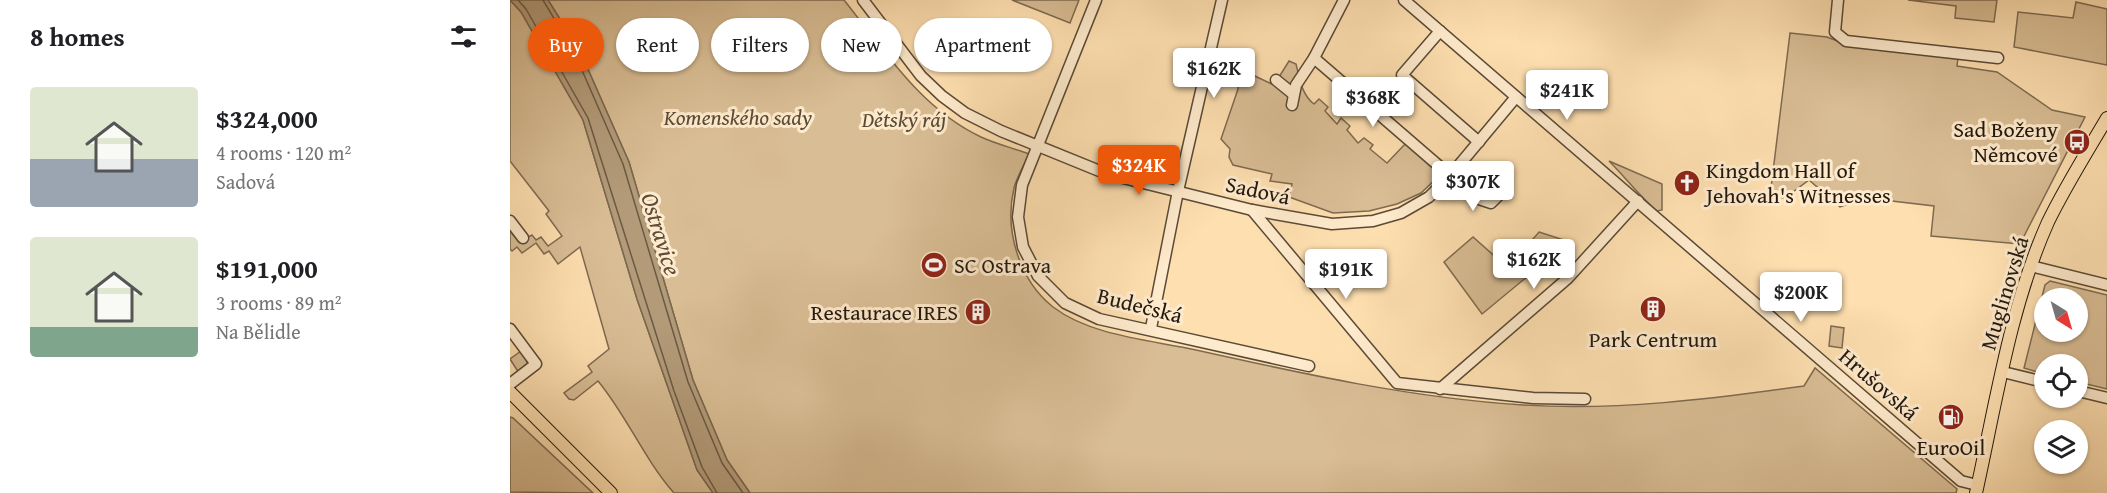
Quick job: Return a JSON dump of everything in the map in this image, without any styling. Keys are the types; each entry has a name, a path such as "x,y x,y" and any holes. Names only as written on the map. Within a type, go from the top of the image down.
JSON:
{"main road":[{"name":"Muglinovská","path":"1977,489 2003,372 2031,266 2049,222 2103,133 2107,118"},
{"path":"510,392 611,493"}],"street":[{"name":"Sadová","path":"863,0 921,76 964,113 1107,174 1251,210 1332,224 1373,221 1415,206 1450,176 1516,97"},
{"name":"Budečská","path":"1096,0 1022,185 1018,217 1023,247 1033,268 1065,303 1099,319 1151,328 1309,366"},
{"path":"1151,328 1178,191 1222,0"},
{"path":"1292,105 1293,93 1344,0"},
{"name":"Hrušovská","path":"1404,0 1961,481 1977,489"},
{"path":"1838,0 1835,32 1846,41 1998,58"},
{"path":"1440,31 1402,75 1479,142"},
{"path":"1314,58 1450,176 1486,203 1491,203 1499,195"},
{"path":"1276,80 1293,93"},
{"path":"1440,389 1555,290 1638,201"},
{"path":"1251,210 1397,383 1533,398 1585,399"},
{"path":"510,220 523,238"},
{"path":"2031,266 2107,285"},
{"path":"510,329 536,364 510,384"},
{"path":"2003,372 2034,380"},
{"path":"2088,393 2107,398"}],"green space":[{"path":"510,0 528,24 528,72 555,72 583,120 637,299 697,470 713,493 674,493 663,480 618,408 598,381 574,400 569,399 564,393 592,372 588,366 609,349 580,247 558,264 549,251 544,254 536,243 522,253 517,247 512,251 510,249 510,231 519,242 532,235 536,240 541,237 548,246 562,236 546,214 549,211 510,161"},
{"name":"Komenského sady","path":"548,0 844,0 858,18 821,18 821,72 901,72 922,95 960,125 981,137 1029,154 1015,184 1011,204 1011,221 1017,253 1023,269 1041,296 1068,317 1085,325 1122,336 1358,384 1440,397 1523,405 1629,405 1734,395 1804,386 1815,368 1957,489 1956,493 750,493 727,460 693,380 629,162 589,72 604,72 604,18 559,18"},
{"path":"1012,0 1079,0 1070,23"},
{"path":"1908,0 1997,0 1994,22 1955,18 1956,6"},
{"path":"2076,2 2107,9 2107,65 2014,47 2018,12 2073,18"},
{"path":"1790,33 1827,37 1848,45 1958,58 1957,66 1997,72 2052,110 2085,117 2020,244 1931,236 1934,206 1866,198 1840,207 1809,180 1785,198 1770,196"},
{"path":"1289,61 1296,64 1302,87 1310,100 1314,104 1319,99 1328,107 1325,111 1337,124 1341,118 1350,126 1347,130 1358,143 1364,138 1373,145 1370,149 1387,163 1406,143 1441,174 1421,193 1397,204 1369,211 1333,213 1289,197 1292,184 1270,181 1272,174 1233,165 1229,157 1230,149 1221,139 1238,89 1240,69 1274,85"},
{"path":"1609,161 1662,184 1662,210 1657,211 1650,205"},
{"path":"1539,232 1564,240 1528,276 1482,314 1444,262 1473,237 1508,268"},
{"path":"2050,281 2078,288 2044,288"},
{"path":"2088,290 2107,295 2107,389 2088,384 2088,354 2034,354 2034,371 2024,368 2034,328 2034,342 2088,342"},
{"path":"1831,326 1844,328 1842,348 1829,346"},
{"path":"521,351 528,364 519,373 510,359"},
{"path":"510,417 513,418 593,493 510,492"}],"water":[{"path":"510,0 548,0 559,18 528,18 528,24"},
{"path":"555,72 589,72 629,162 693,380 727,460 750,493 713,493 697,470 637,299 583,120"}],"place":[{"name":"Sad Boženy Němcové","path":"2077,142"},
{"name":"Kingdom Hall of Jehovah's Witnesses","path":"1687,183"},
{"name":"SC Ostrava","path":"934,265"},
{"name":"Park Centrum","path":"1653,309"},
{"name":"Restaurace IRES","path":"978,312"},
{"name":"EuroOil","path":"1951,417"}],"park label":[{"name":"Dětský ráj","path":"904,119"}],"water label":[{"name":"Ostravice","path":"661,234"}]}
